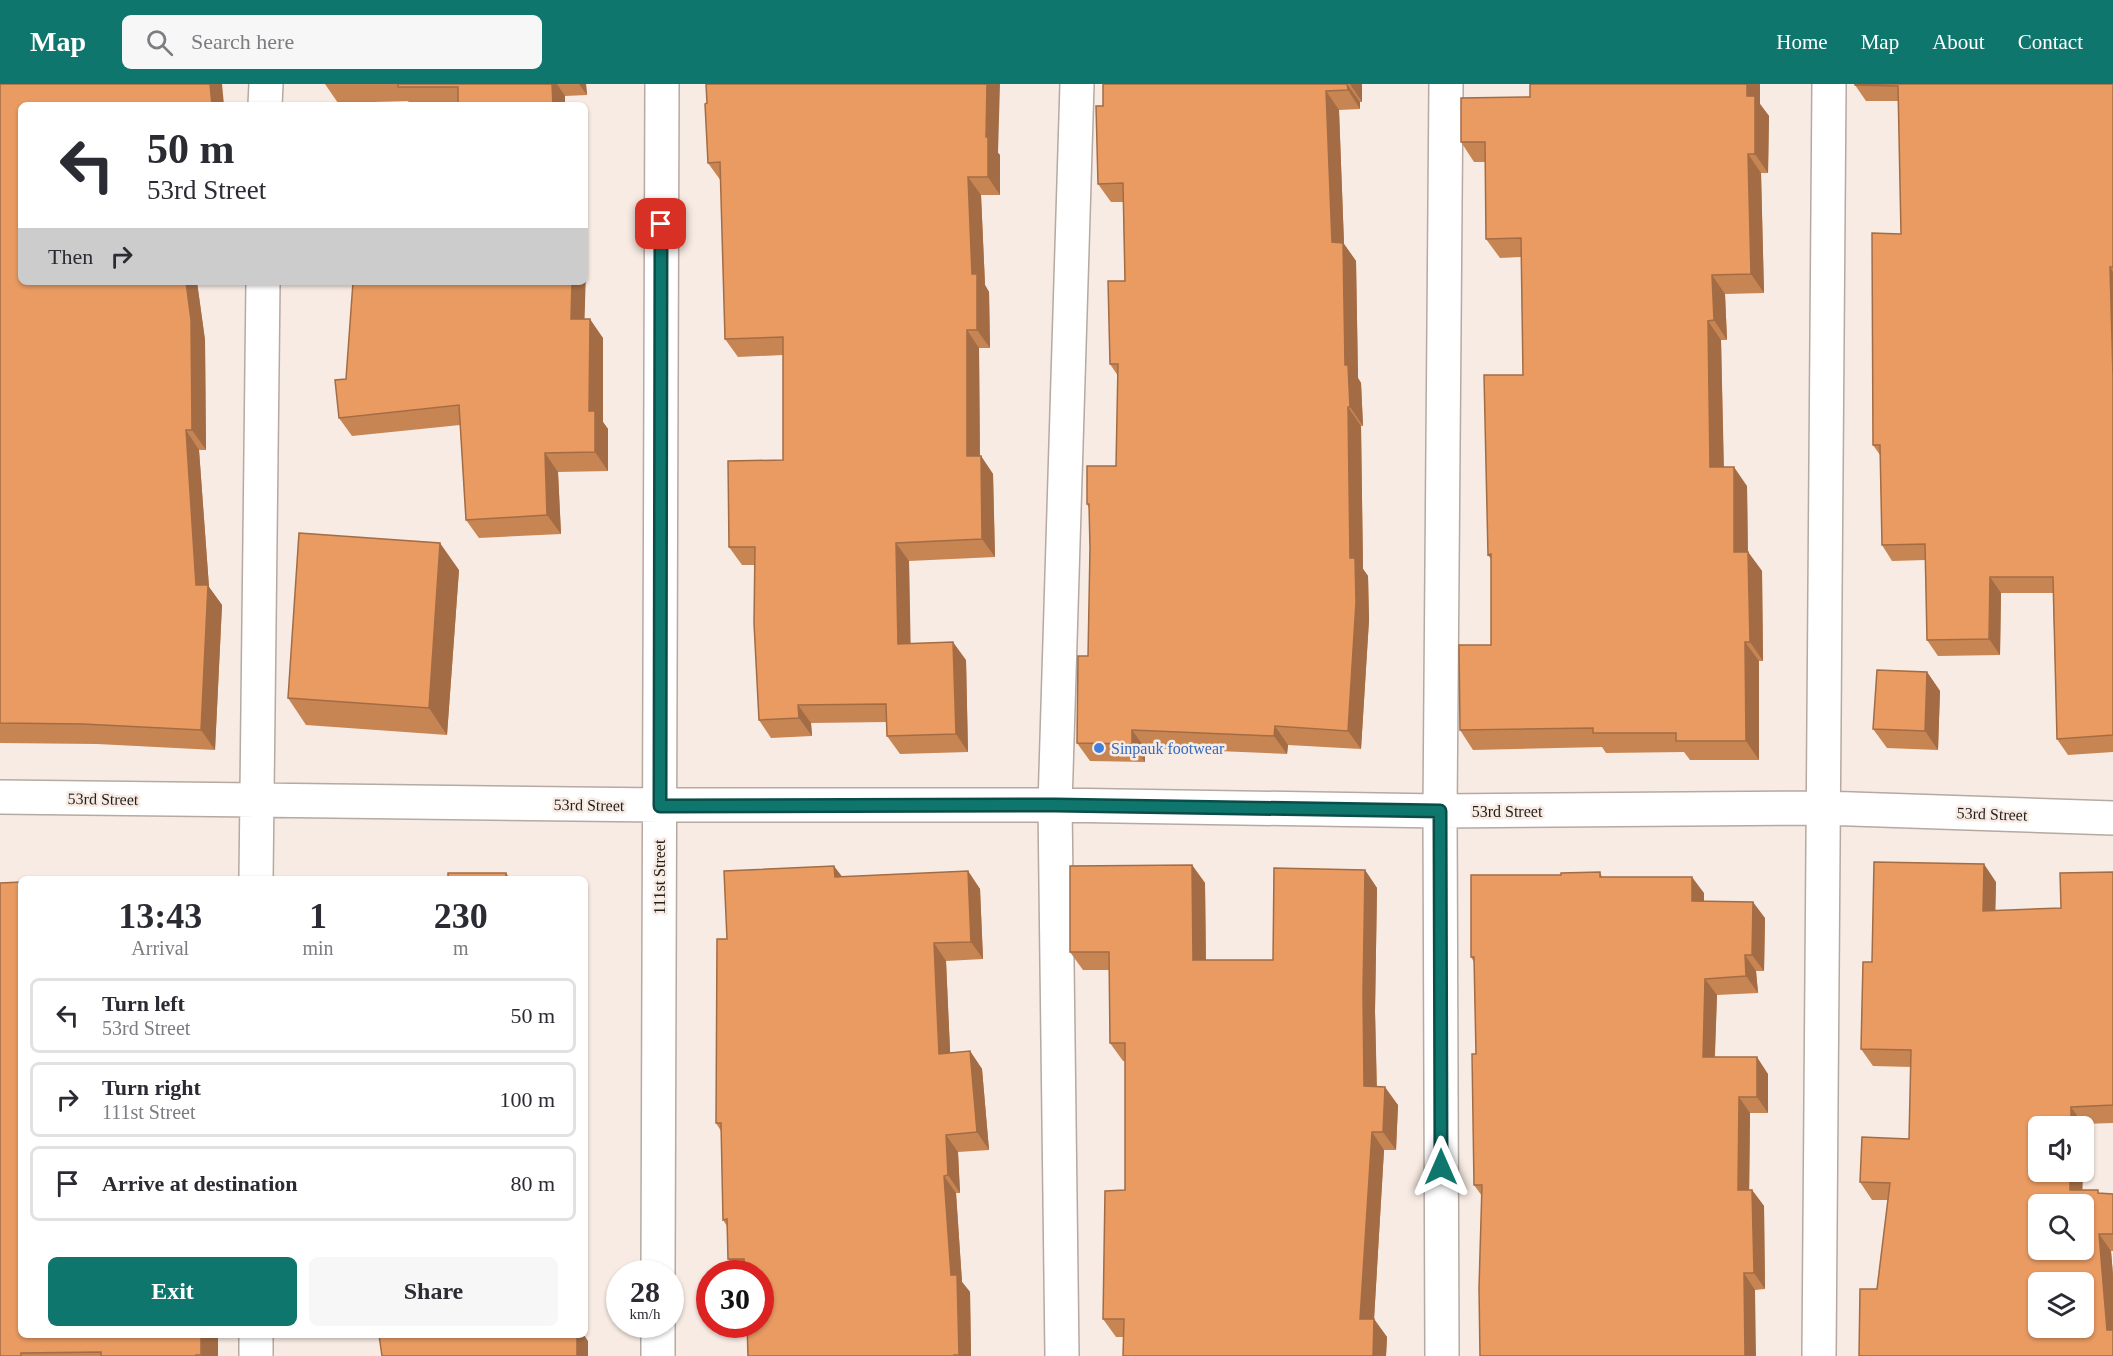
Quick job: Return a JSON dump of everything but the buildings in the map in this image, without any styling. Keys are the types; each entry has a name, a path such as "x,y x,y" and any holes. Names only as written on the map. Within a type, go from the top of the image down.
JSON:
{"street":[{"path":"266,84 266,102"},
{"name":"111st Street","path":"658,1260 662,84"},
{"path":"1062,1356 1055,805 1077,84"},
{"path":"1442,1356 1440,811 1446,84"},
{"path":"1819,1356 1829,84"},
{"path":"256,876 263,285"},
{"name":"53rd Street","path":"0,797 660,806 1055,805 1440,811 1823,808 2113,818"},
{"path":"256,1338 256,1356"},
{"path":"658,1338 658,1356"}],"place":[{"name":"Sinpauk footwear","path":"1099,748"}],"route":[{"path":"661,224 660,806 1055,805 1440,811 1441,1167"}]}
